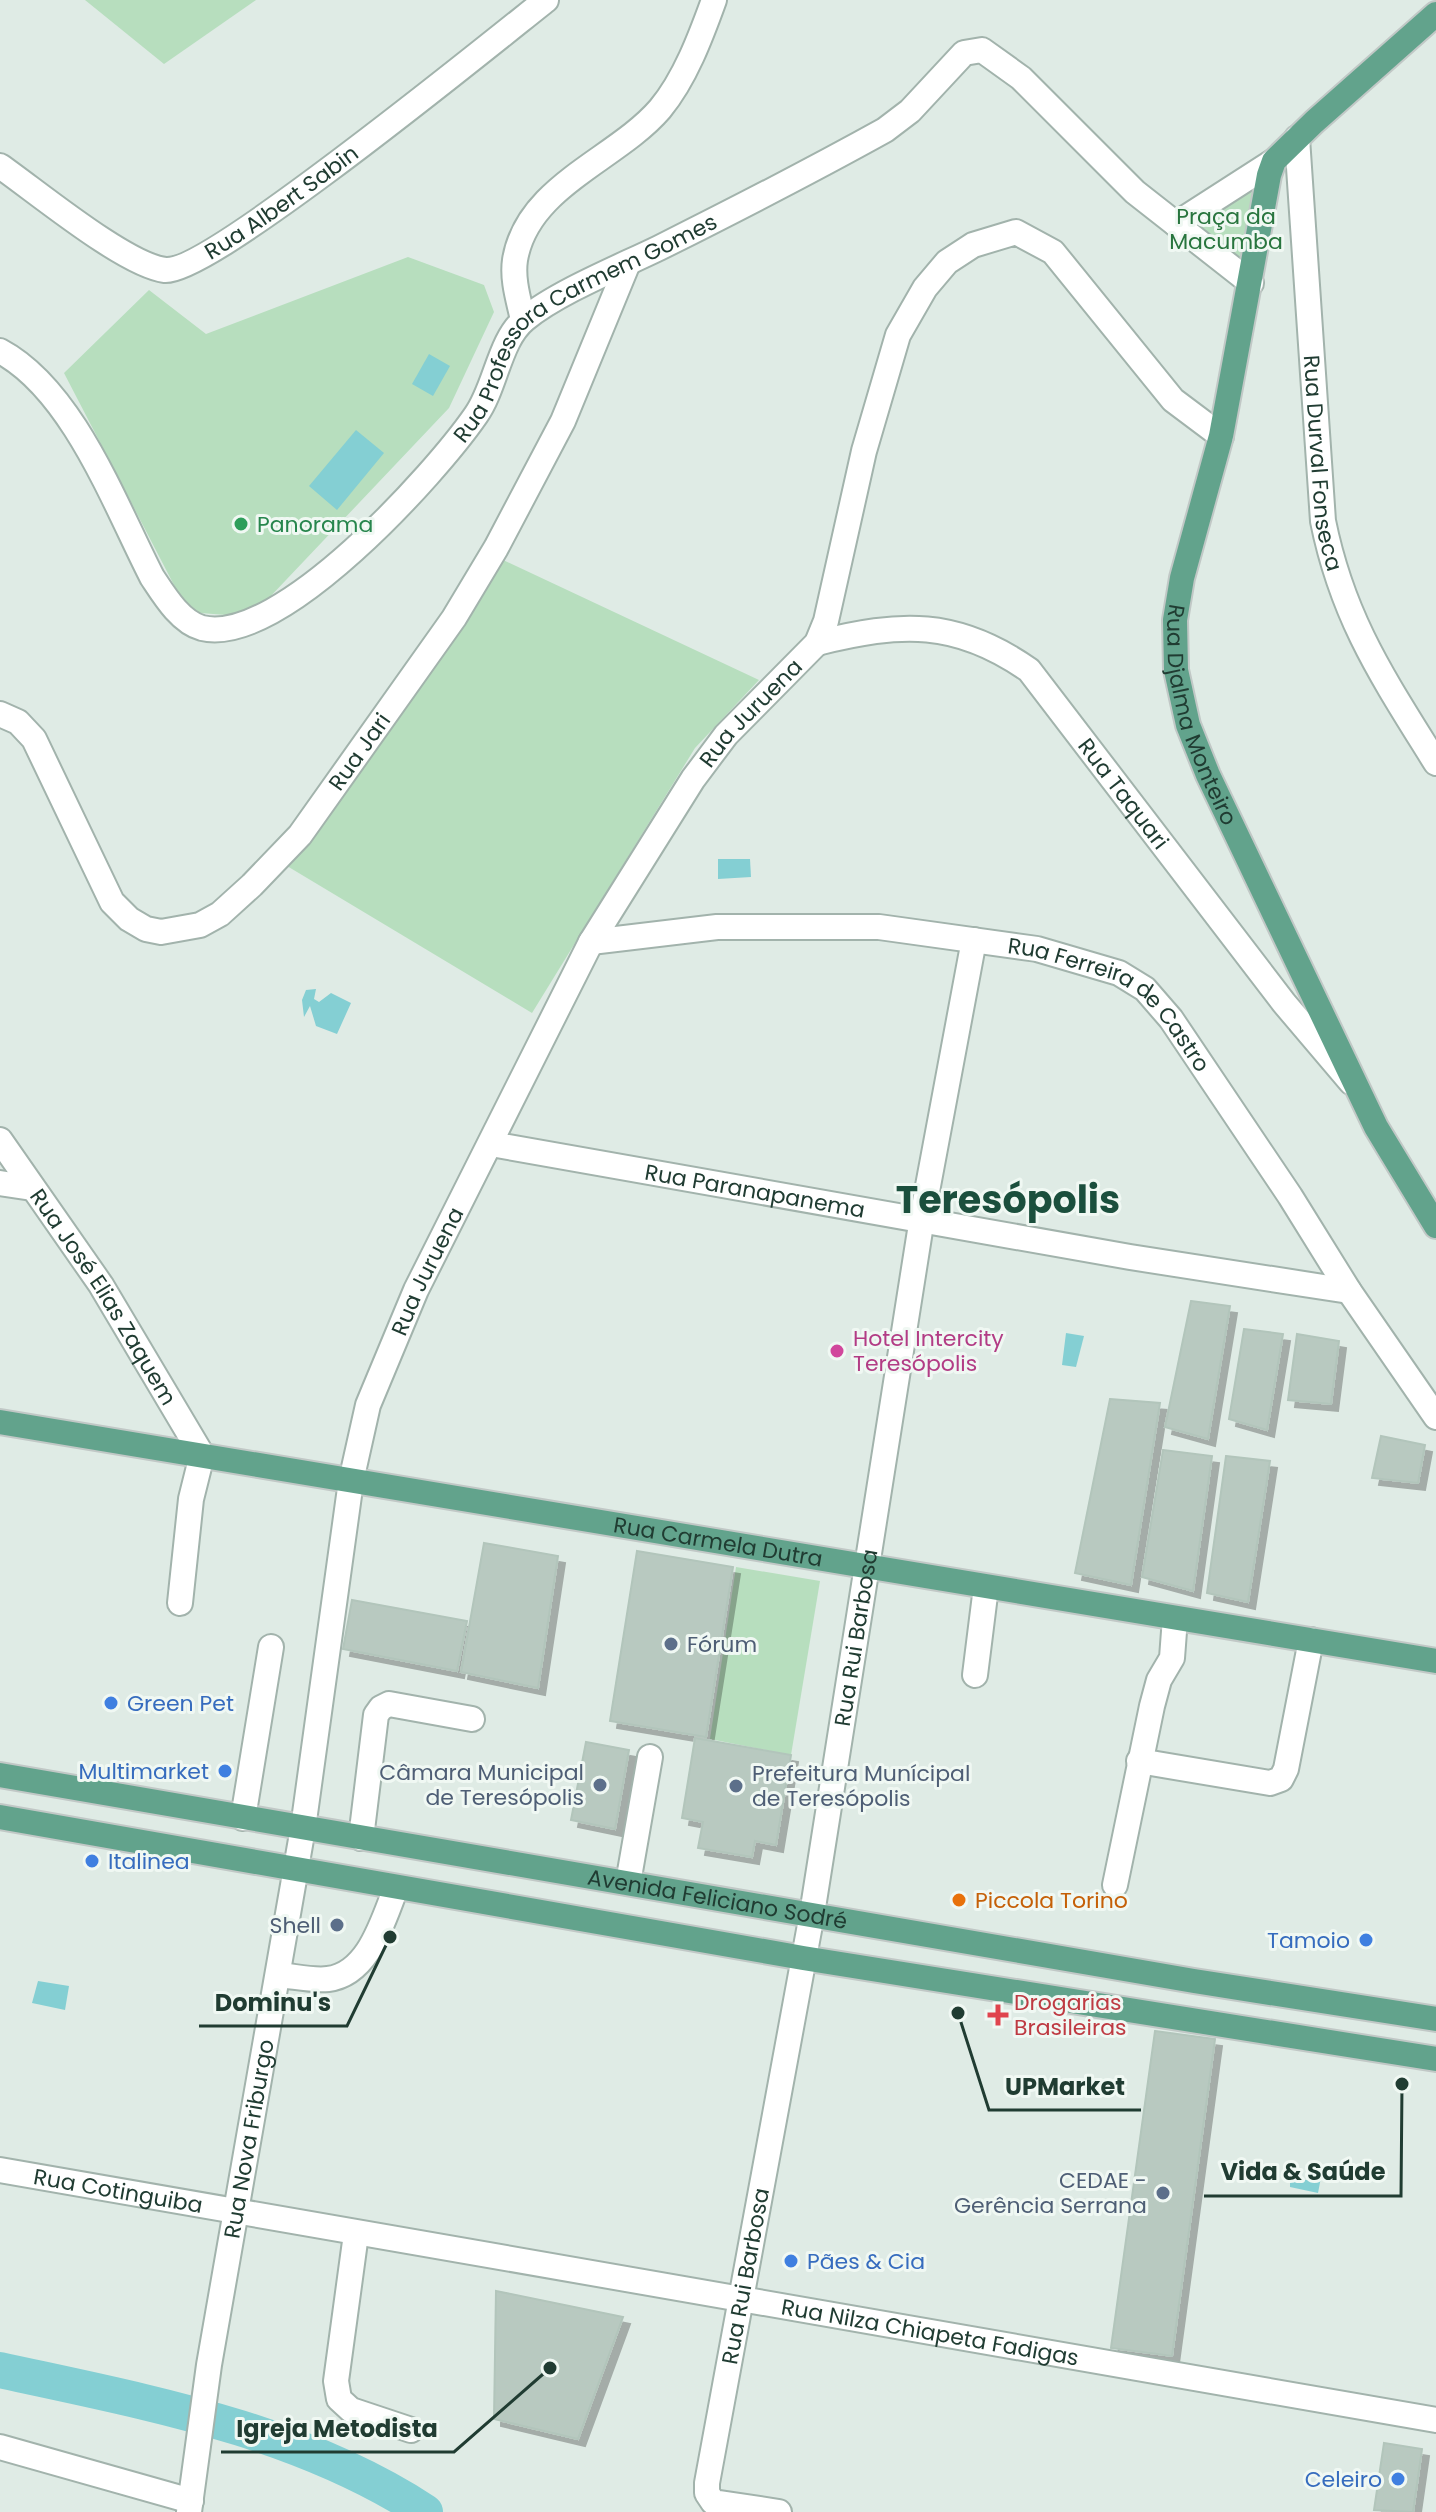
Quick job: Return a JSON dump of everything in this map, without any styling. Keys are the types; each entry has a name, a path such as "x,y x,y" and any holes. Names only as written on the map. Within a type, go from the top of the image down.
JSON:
{"main road":[{"path":"1274,161 1436,14"},
{"name":"Rua Djalma Monteiro","path":"1274,161 1221,436 1182,578 1175,620 1176,670 1188,725 1208,775 1376,1127 1436,1226"},
{"name":"Rua Carmela Dutra","path":"0,1422 1436,1661"},
{"name":"Avenida Feliciano Sodré","path":"0,1775 1194,1981 1436,2019"},
{"name":"Avenida Feliciano Sodré","path":"0,1817 803,1958 1189,2017 1436,2059"},
{"path":"1189,2017 1194,1981"}],"street":[{"name":"Rua Albert Sabin","path":"0,166 129,256 166,270 183,267 234,237 303,188 546,0"},
{"path":"523,320 514,262 527,227 536,213 586,167 639,130 661,108 679,80 714,0"},
{"name":"Rua Professora Carmem Gomes","path":"0,351 37,377 59,403 152,577 170,604 193,624 220,628 243,623 271,609 339,565 370,537 479,412 523,320 885,130 910,111 957,59 973,50 982,50 1021,78 1135,192 1251,283"},
{"name":"Rua Durval Fonseca","path":"1297,138 1323,521 1333,569 1346,607 1370,655 1436,763"},
{"path":"1176,224 1274,161"},
{"name":"Rua Juruena","path":"351,1481 368,1405 386,1359 434,1252 591,942 693,779 726,735 817,643 826,621 864,451 898,335 932,279 947,262 973,245 1016,232 1053,252 1173,400 1221,436"},
{"name":"Rua Jari","path":"0,714 18,722 34,739 112,902 129,919 161,932 192,927 220,914 300,835 454,618 496,548 563,421 628,263"},
{"name":"Rua Taquari","path":"817,643 904,627 938,629 996,647 1029,670 1284,1003 1358,1090"},
{"name":"Rua Ferreira de Castro","path":"591,942 717,927 879,927 1037,949 1119,973 1145,989 1171,1019 1290,1196 1349,1291 1436,1417"},
{"name":"Rua Rui Barbosa","path":"779,2512 705,2502 739,2301 812,1914 864,1567 922,1218 974,940"},
{"name":"Rua José Elias Zaquem","path":"0,1140 101,1285 202,1455"},
{"name":"Rua Paranapanema","path":"491,1144 1130,1257 1349,1291"},
{"path":"0,1183 32,1188"},
{"path":"180,1603 191,1499 202,1455"},
{"name":"Rua Nova Friburgo","path":"190,2506 209,2365 303,1828 351,1481"},
{"path":"975,1675 986,1587"},
{"path":"1115,1885 1139,1761 1159,1680 1172,1658 1175,1618"},
{"path":"1139,1761 1270,1783 1281,1779 1286,1769 1311,1640"},
{"path":"243,1818 271,1647"},
{"path":"361,1838 376,1715 381,1708 389,1704 472,1719"},
{"path":"628,1883 650,1757"},
{"path":"278,1975 329,1979 357,1965 374,1941 396,1888"},
{"name":"Rua Cotinguiba","path":"0,2170 236,2214"},
{"name":"Rua Nilza Chiapeta Fadigas","path":"236,2214 1436,2420"},
{"path":"356,2234 336,2381 339,2399 351,2410 411,2430"},
{"path":"0,2447 190,2506"}],"green space":[{"path":"85,0 256,0 164,64"},
{"name":"Praça da Macumba","path":"1252,186 1260,188 1243,257 1234,261 1189,225"},
{"name":"Panorama","path":"408,257 484,285 494,312 449,408 251,617 188,612 64,373 149,290 206,334"},
{"path":"503,560 759,680 695,748 532,1013 287,866"},
{"path":"736,1567 820,1581 791,1755 710,1739"}],"water":[{"path":"429,354 450,366 433,396 412,384"},
{"path":"356,430 384,453 337,510 309,486"},
{"path":"718,859 750,859 751,877 718,879"},
{"path":"316,989 314,999 319,1002 331,993 351,1003 337,1034 316,1026 310,1006 304,1017 302,1000 306,990"},
{"path":"1066,1333 1084,1336 1076,1367 1062,1365"},
{"path":"38,1981 69,1986 65,2010 32,2003"},
{"path":"1309,2166 1323,2167 1318,2193 1290,2187 1290,2179 1307,2180"}],"building":[{"path":"1191,1301 1230,1306 1208,1439 1165,1427"},
{"path":"1244,1329 1283,1334 1267,1430 1229,1419"},
{"path":"1297,1334 1339,1341 1331,1404 1288,1400"},
{"path":"1110,1399 1160,1403 1131,1585 1075,1573"},
{"path":"1381,1436 1425,1445 1418,1483 1372,1478"},
{"path":"1163,1450 1212,1456 1193,1591 1142,1577"},
{"path":"1226,1456 1270,1461 1248,1602 1207,1593"},
{"path":"484,1543 558,1556 538,1688 461,1672"},
{"name":"Fórum","path":"637,1551 733,1567 706,1737 610,1721"},
{"path":"352,1600 467,1621 457,1671 343,1649"},
{"name":"Prefeitura Munícipal de Teresópolis","path":"695,1738 791,1755 776,1845 755,1841 752,1857 698,1848 703,1822 682,1818"},
{"name":"Câmara Municipal de Teresópolis","path":"586,1742 629,1750 615,1829 571,1820"},
{"name":"CEDAE - Gerência Serrana","path":"1155,2031 1215,2039 1172,2356 1111,2348"},
{"path":"496,2291 623,2317 578,2439 494,2419"},
{"name":"Celeiro","path":"1384,2443 1422,2449 1413,2512 1374,2510"}],"waterway":[{"path":"0,2370 165,2407 273,2439 326,2459 376,2483 425,2512"}],"place":[{"name":"Panorama","path":"241,524"},
{"name":"Hotel Intercity Teresópolis","path":"837,1351"},
{"name":"Fórum","path":"671,1644"},
{"name":"Green Pet","path":"111,1703"},
{"name":"Multimarket","path":"225,1771"},
{"name":"Câmara Municipal de Teresópolis","path":"600,1785"},
{"name":"Prefeitura Munícipal de Teresópolis","path":"736,1786"},
{"name":"Italinea","path":"92,1861"},
{"name":"Piccola Torino","path":"959,1900"},
{"name":"Shell","path":"337,1925"},
{"name":"Dominu's","path":"390,1937"},
{"name":"Tamoio","path":"1366,1940"},
{"name":"UPMarket","path":"958,2013"},
{"name":"Drogarias Brasileiras","path":"998,2015"},
{"name":"Vida & Saúde","path":"1402,2084"},
{"name":"CEDAE - Gerência Serrana","path":"1163,2193"},
{"name":"Pães & Cia","path":"791,2261"},
{"name":"Igreja Metodista","path":"550,2368"},
{"name":"Celeiro","path":"1398,2479"}],"district":[{"name":"Teresópolis","path":"1008,1199"}]}
